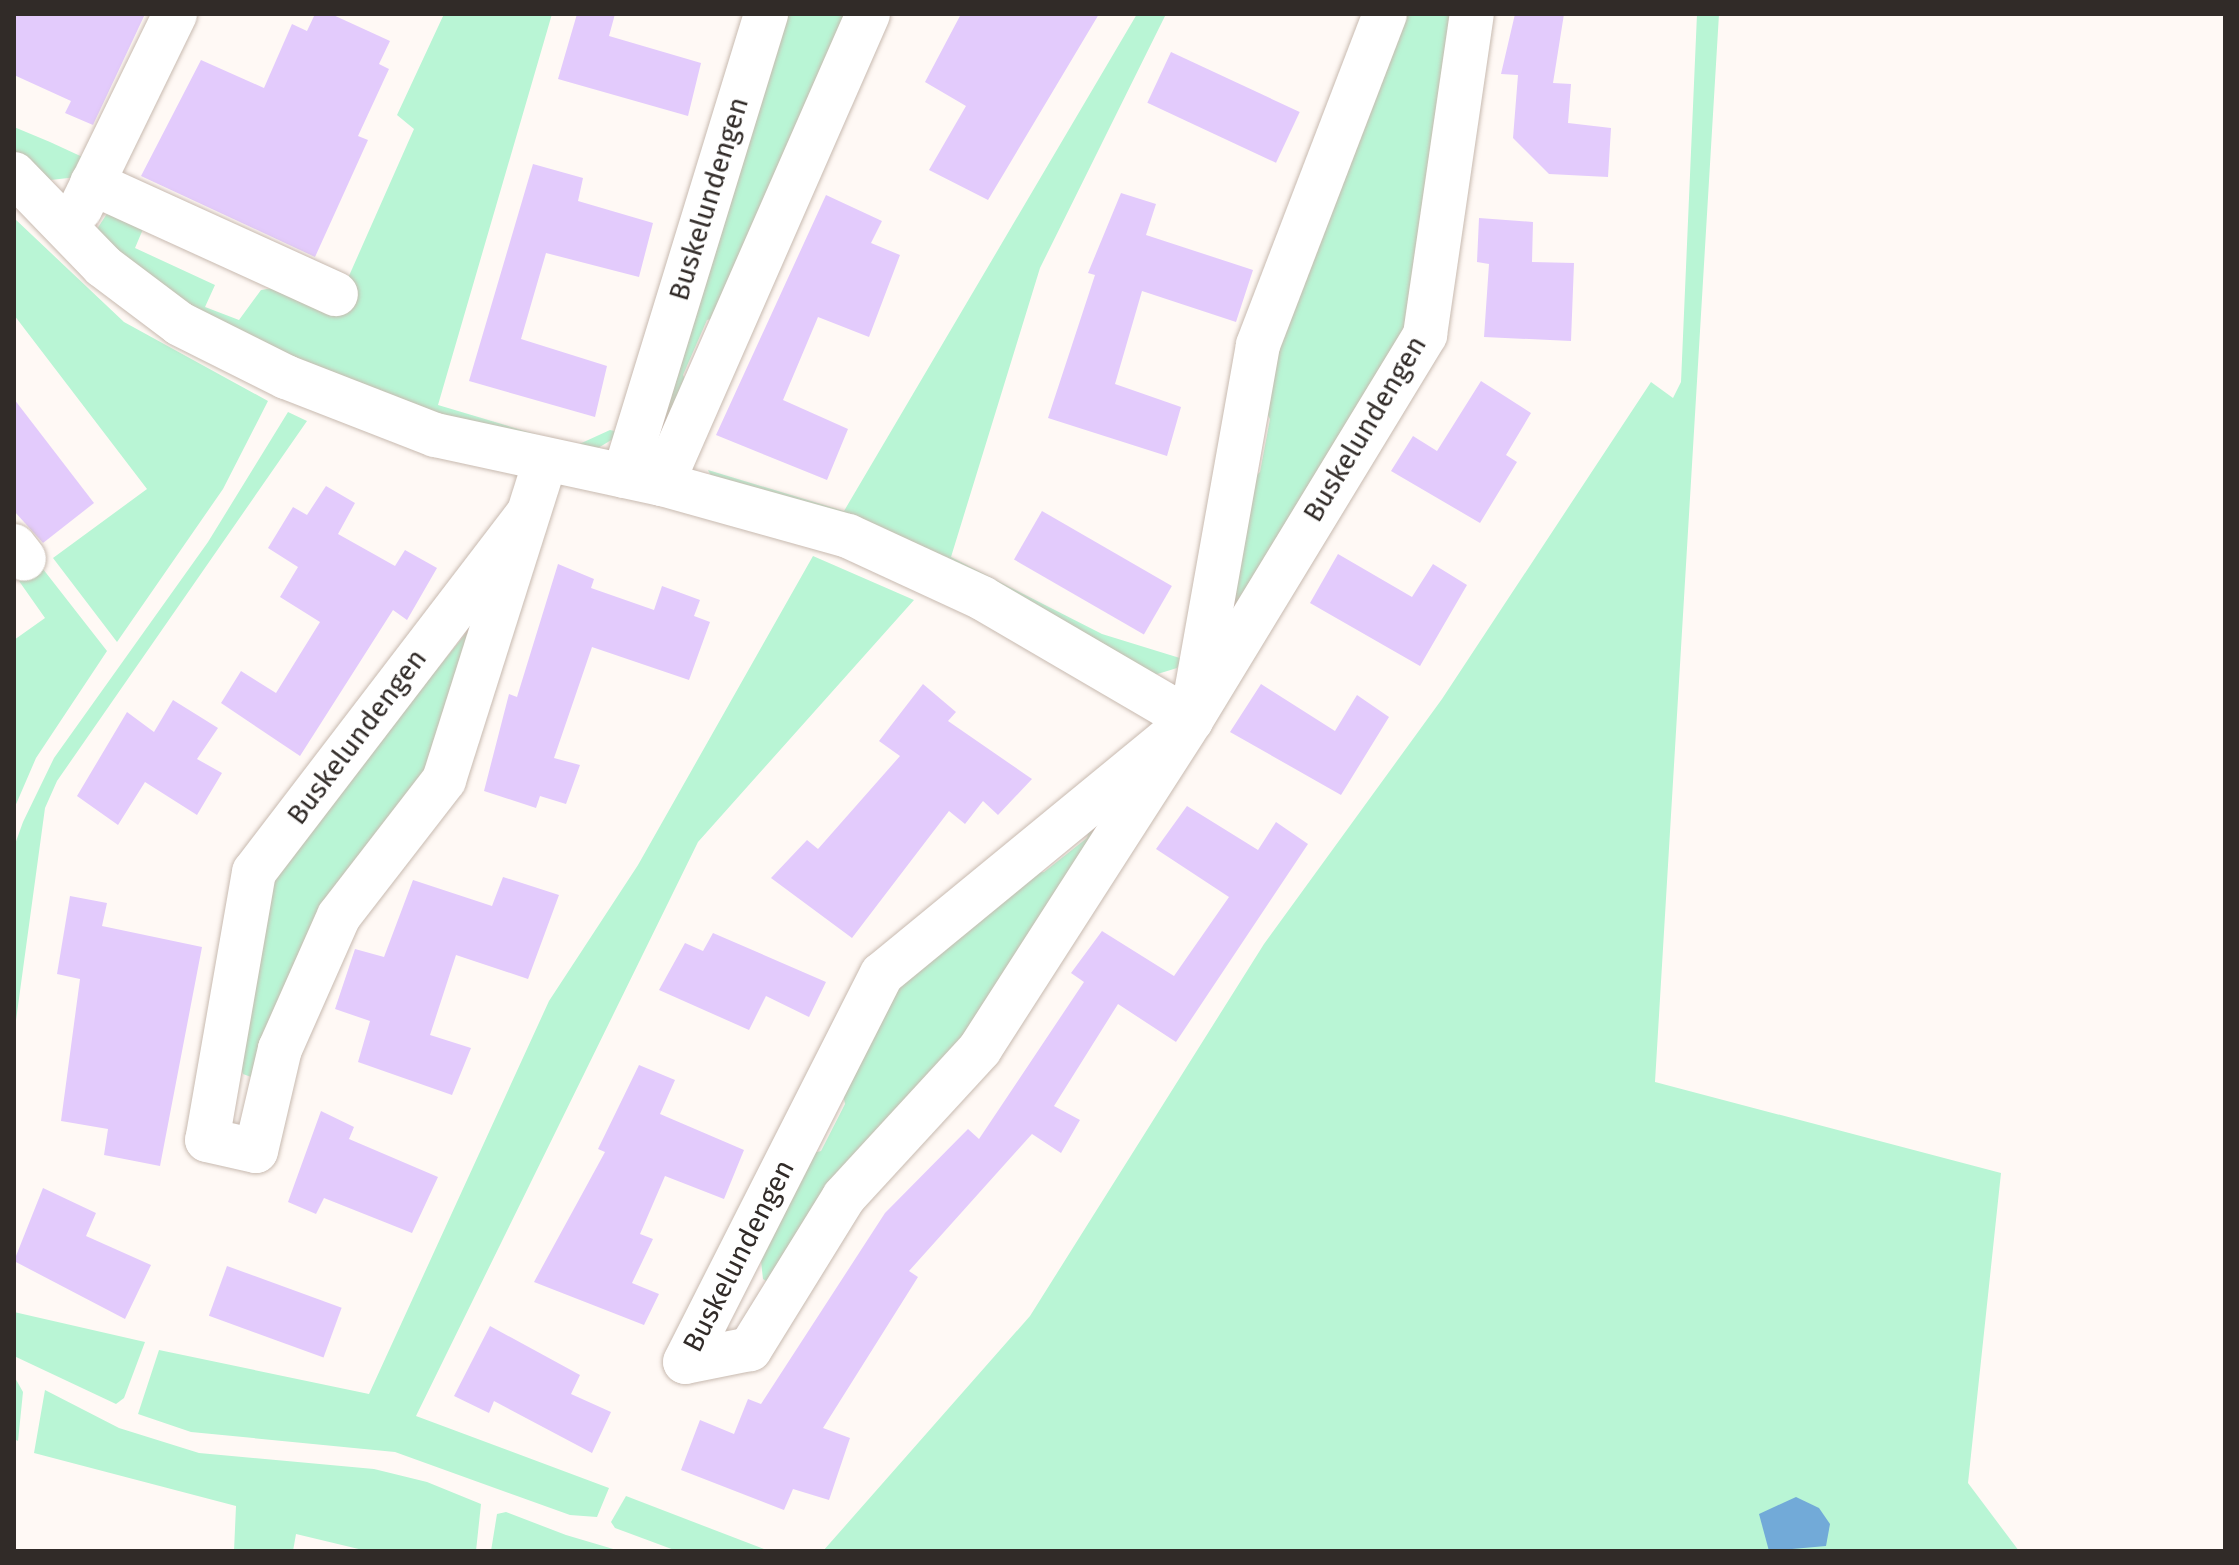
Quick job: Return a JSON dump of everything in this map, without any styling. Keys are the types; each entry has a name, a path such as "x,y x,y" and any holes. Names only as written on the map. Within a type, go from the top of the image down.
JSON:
{"street":[{"path":"69,229 175,14"},
{"name":"Buskelundengen","path":"643,480 766,14"},
{"path":"643,480 868,14"},
{"name":"Buskelundengen","path":"1385,14 1258,345 1191,720 882,974 685,1362 750,1349 844,1197 980,1049 1191,720 1425,335 1472,14"},
{"path":"14,174 103,266 180,324 286,377 435,435 545,462 643,480 848,536 982,598 1191,720"},
{"path":"92,183 336,294"},
{"name":"Buskelundengen","path":"527,515 254,872 207,1140 256,1151 280,1049 339,916 444,780 545,462"}],"green space":[{"path":"444,14 552,14 438,405 575,446 610,430 623,433 583,457 335,384 138,279 97,229 110,209 146,222 135,248 215,285 205,307 239,320 261,290 279,287 333,312 414,129 397,115"},
{"path":"780,14 858,14 724,315 707,320 683,375 691,392 664,435 654,436"},
{"path":"1137,14 1166,14 1040,268 951,557 1102,634 1183,659 1177,668 1151,676 712,478 708,470 844,511"},
{"path":"1396,14 1461,14 1419,319 1253,605 1231,608 1246,485 1260,472 1270,419 1261,403"},
{"path":"1697,14 1719,14 1655,1082 2001,1173 1968,1483 2019,1551 823,1551 1030,1316 1264,944 1442,699 1651,382 1673,398 1681,382"},
{"path":"14,127 89,160 77,177 42,181 14,153"},
{"path":"14,218 124,322 268,401 223,489 117,642 53,558 147,489 14,315"},
{"path":"288,412 307,421 57,781 45,808 14,1035 14,847 23,822 54,758 208,542"},
{"path":"813,556 914,600 698,842 416,1416 609,1488 597,1517 570,1515 395,1452 191,1432 138,1414 159,1350 369,1394 549,1001 638,865"},
{"path":"43,569 107,651 36,758 14,809 14,640 45,618 19,581"},
{"path":"481,599 446,751 251,1077 243,1074 237,1060 264,881 472,626"},
{"path":"1106,815 969,1032 775,1287 763,1279 761,1261 802,1156 821,1151 845,1104 841,1084 896,984 1029,874 1044,872 1087,838 1091,824"},
{"path":"14,1312 145,1342 124,1398 116,1404 14,1356"},
{"path":"14,1376 23,1392 18,1441 14,1439"},
{"path":"45,1390 119,1428 199,1453 374,1469 427,1482 481,1504 476,1551 367,1551 296,1534 293,1551 234,1551 236,1506 34,1453"},
{"path":"626,1496 769,1551 677,1551 615,1528 611,1522"},
{"path":"506,1512 620,1551 491,1551 497,1514"}],"water":[{"path":"1796,1497 1819,1508 1830,1524 1826,1546 1769,1551 1759,1514"}],"building":[{"path":"14,14 145,14 93,125 65,113 71,101 14,75"},
{"path":"315,14 331,14 390,41 379,64 389,69 358,136 368,140 315,257 141,176 201,60 264,88 292,24 307,31"},
{"path":"577,14 615,14 609,36 701,63 688,116 558,79"},
{"path":"961,14 1099,14 988,200 929,170 966,106 925,82"},
{"path":"1515,14 1564,14 1553,83 1571,84 1568,123 1611,128 1608,177 1549,174 1513,138 1518,75 1501,74"},
{"path":"1171,52 1300,112 1276,163 1147,103"},
{"path":"533,164 583,178 578,201 653,223 639,277 546,253 521,339 607,366 595,417 469,381"},
{"path":"1121,193 1156,204 1146,235 1253,270 1236,322 1142,291 1115,384 1181,407 1167,456 1048,418 1095,275 1088,273"},
{"path":"826,195 882,221 871,243 900,255 869,337 818,317 783,400 848,429 827,480 716,435"},
{"path":"1479,218 1533,222 1532,262 1574,263 1571,341 1484,337 1489,264 1477,262"},
{"path":"1481,381 1531,413 1506,455 1517,462 1480,523 1391,471 1413,436 1437,451"},
{"path":"14,399 94,503 43,543 14,511"},
{"path":"326,486 355,503 338,534 395,566 405,550 437,568 407,620 393,610 300,756 221,703 241,671 276,693 320,622 280,597 298,567 268,548 293,507 307,515"},
{"path":"1042,511 1172,586 1144,634 1014,559"},
{"path":"1338,554 1412,597 1433,564 1467,585 1420,666 1310,603"},
{"path":"558,564 594,579 591,588 654,610 662,586 700,600 694,616 710,622 689,680 592,647 554,758 580,765 566,804 540,796 536,808 484,791 509,694 517,697"},
{"path":"923,684 956,712 948,721 1032,779 998,815 983,801 965,824 949,811 852,938 771,878 807,840 818,849 900,756 879,741"},
{"path":"1261,684 1335,731 1357,695 1389,717 1341,795 1230,732"},
{"path":"173,700 218,728 197,759 222,773 197,815 145,782 118,825 77,796 127,712 154,732"},
{"path":"1187,806 1258,850 1276,822 1308,844 1176,1042 1118,1004 1054,1106 1080,1120 1061,1153 1032,1134 909,1271 918,1277 823,1428 850,1438 829,1500 793,1489 784,1510 681,1470 700,1420 734,1434 748,1399 761,1404 885,1213 968,1129 979,1139 1084,982 1071,973 1102,931 1174,976 1229,897 1156,849"},
{"path":"503,877 559,895 528,979 456,955 430,1035 471,1048 452,1095 358,1062 370,1021 335,1009 355,949 384,957 413,880 492,906"},
{"path":"70,896 107,903 102,926 202,947 160,1166 104,1155 108,1129 61,1121 80,979 57,974"},
{"path":"713,933 826,982 809,1017 766,996 749,1030 659,990 685,943 703,951"},
{"path":"639,1065 675,1080 660,1114 744,1150 724,1199 665,1176 640,1234 653,1239 632,1283 659,1294 644,1325 534,1282 605,1152 598,1149"},
{"path":"321,1111 354,1127 349,1139 438,1177 412,1233 324,1198 316,1214 288,1202"},
{"path":"43,1188 96,1213 86,1236 151,1265 125,1319 14,1261"},
{"path":"227,1266 342,1308 324,1358 209,1316"},
{"path":"490,1326 580,1375 571,1394 611,1412 592,1453 494,1401 489,1413 454,1396"}]}
